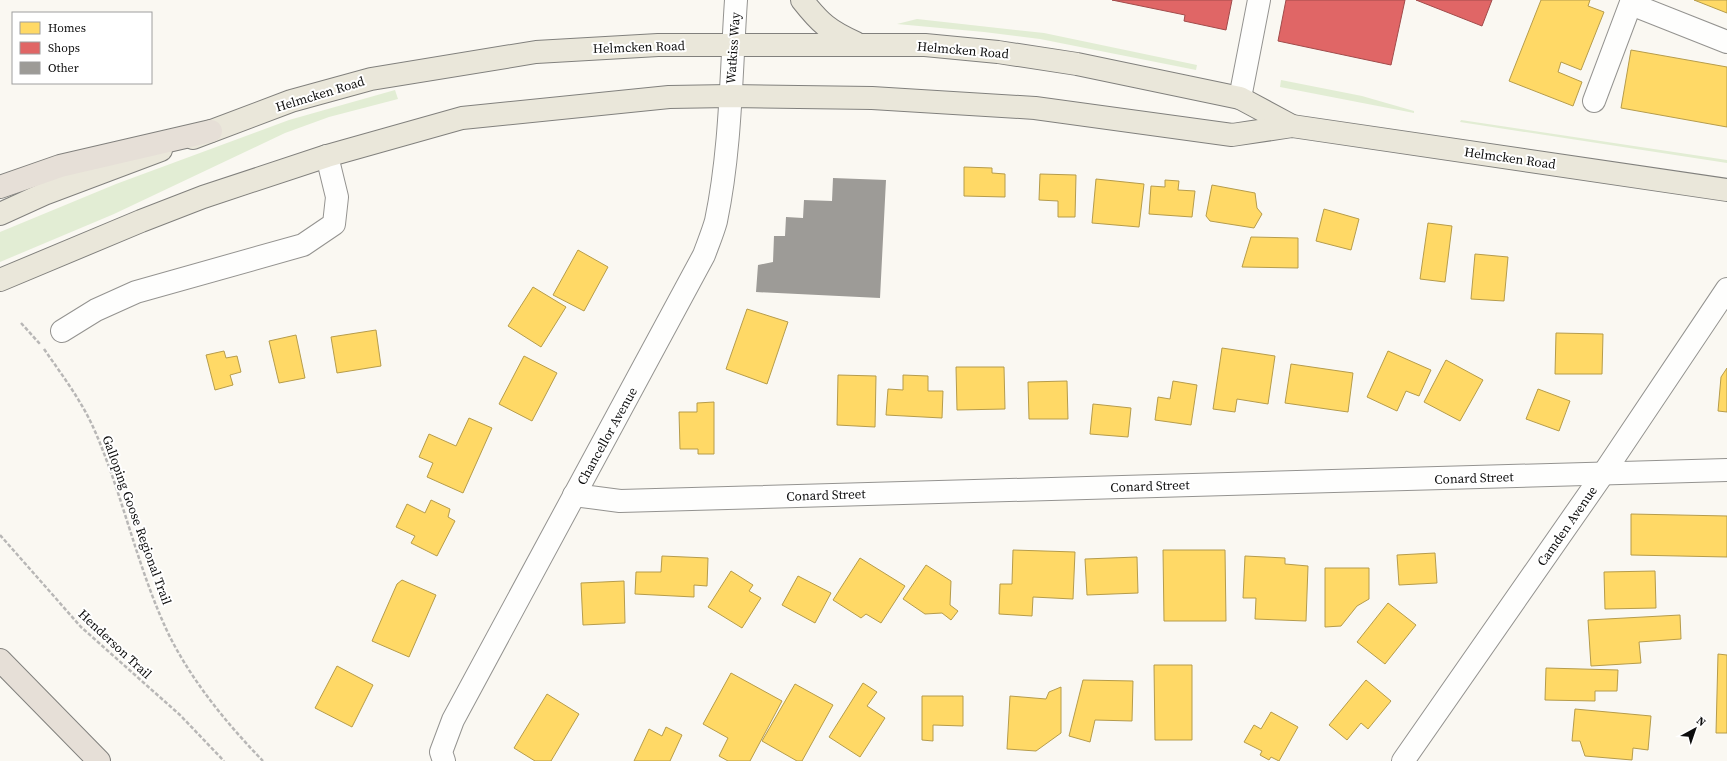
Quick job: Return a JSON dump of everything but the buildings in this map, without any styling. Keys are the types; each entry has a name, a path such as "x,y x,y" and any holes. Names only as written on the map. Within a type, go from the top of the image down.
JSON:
{"highway":[{"path":"0,187 60,166 211,131"},
{"path":"0,651 32,690"},
{"path":"0,660 32,690 99,761"}],"main road":[{"path":"802,0 817,19 833,33 861,45"},
{"name":"Helmcken Road","path":"0,214 44,194 211,131 291,101 334,88 371,79 536,52 658,45 925,45 998,52 1077,64 1240,98 1292,126"},
{"name":"Helmcken Road","path":"0,280 141,221 203,197 327,156 462,118 669,97 730,96 872,98 1020,107 1232,135 1292,126 1727,190"}],"street":[{"name":"Watkiss Way","path":"730,96 736,0"},
{"path":"1240,98 1259,0"},
{"path":"1594,101 1631,2 1727,42"},
{"name":"Chancellor Avenue","path":"444,761 441,752 453,720 704,255 715,222 722,183 730,96"},
{"path":"62,331 96,310 136,292 303,245 334,224 338,197 327,156"},
{"name":"Camden Avenue","path":"1403,761 1603,474 1727,289"},
{"name":"Conard Street","path":"574,495 620,501 1727,470"}],"path":[{"name":"Galloping Goose Regional Trail","path":"21,322 42,346 67,382 93,427 106,457 144,577 169,634 192,673 218,709 247,745 263,761"},
{"name":"Henderson Trail","path":"0,535 81,627 180,716 224,761"}],"green space":[{"path":"917,19 1044,33 1197,65 1196,70 1040,39 897,24"},
{"path":"1281,80 1362,96 1414,111 1414,113 1280,87"},
{"path":"395,90 398,99 329,117 285,133 114,214 0,262 0,232 116,184 289,120"},
{"path":"1461,120 1727,160 1727,163 1460,122"}]}
